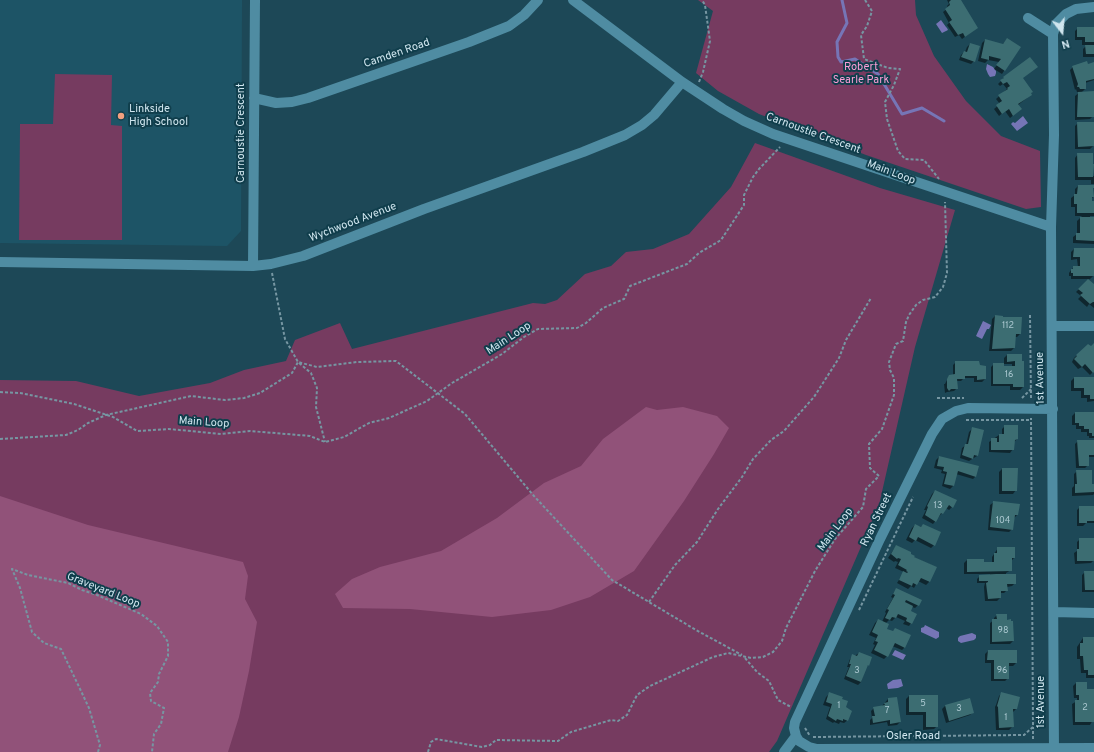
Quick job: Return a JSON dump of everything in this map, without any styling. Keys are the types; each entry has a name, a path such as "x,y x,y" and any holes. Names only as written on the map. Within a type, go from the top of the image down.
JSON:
{"street":[{"name":"Carnoustie Crescent","path":"253,266 255,0"},
{"name":"Camden Road","path":"254,98 276,103 292,102 315,96 469,42 509,26 524,15 538,0"},
{"name":"Carnoustie Crescent","path":"573,0 682,82 723,110 773,134 1051,227"},
{"path":"1028,18 1053,34 1056,24 1066,14 1076,9 1094,8"},
{"name":"1st Avenue","path":"1053,34 1054,136 1051,227 1054,750"},
{"name":"Wychwood Avenue","path":"0,262 253,266 271,264 303,256 424,208 583,152 625,135 642,125 654,115 682,82"},
{"path":"1052,326 1094,326"},
{"name":"Ryan Street","path":"796,736 794,728 799,712 925,448 942,419 956,411 968,408 1053,409"},
{"path":"1054,612 1094,613"},
{"path":"784,752 796,736"},
{"name":"Osler Road","path":"796,736 803,744 817,749 1054,750 1094,748"}],"path":[{"path":"698,93 698,84 703,72 710,41 705,5 702,0"},
{"path":"865,0 872,11 867,26 861,36 864,59 888,68 900,69 885,102 887,119 898,151 905,159 924,160 940,180 941,191"},
{"name":"Main Loop","path":"0,392 20,393 74,404 113,417 137,431 169,429 221,434 250,431 310,436 325,442 344,437 369,423 389,418 428,401 452,383 502,354 524,337 538,329 577,328 586,323 603,308 624,299 630,286 687,264 699,253 721,240 744,205 744,194 759,169 781,146"},
{"name":"Main Loop","path":"428,752 431,742 436,739 482,747 490,746 496,740 558,741 571,732 611,720 618,721 627,715 637,695 650,686 723,654 728,653 751,658 764,657 773,652 782,641 786,628 815,571 836,539 863,507 866,489 879,476 870,468 869,444 882,429 894,395 894,378 890,370 889,362 896,344 902,341 909,315 916,305 923,300 935,297 943,287 947,273 945,201 941,191"},
{"path":"271,264 284,339 298,362 311,373 317,388 316,407 325,442"},
{"path":"649,602 675,565 697,542 753,459 771,440 784,431 814,397 839,358 846,340 871,298"},
{"path":"804,726 810,737 1024,735 1033,727 1030,315"},
{"path":"298,362 317,368 357,362 396,361 465,414 534,496 612,580 744,657 757,672 769,682 778,700 799,712"},
{"path":"0,439 66,435 106,415 191,396 225,400 244,398 260,393 292,373 298,362"},
{"path":"1022,398 1031,389"},
{"path":"960,420 1031,420"},
{"path":"858,613 915,493"},
{"name":"Graveyard Loop","path":"98,752 100,745 89,708 61,649 44,643 32,632 20,588 12,569 28,575 68,583 141,614 157,626 168,642 168,656 159,674 158,682 150,693 151,701 164,708 161,724 154,734 152,752"}],"shaded area":[{"name":"Linkside High School","path":"0,0 242,0 241,231 227,246 0,243"},
{"path":"941,20 948,30 942,33 936,24"},
{"path":"987,64 993,67 996,71 995,76 990,77 988,74 986,69"},
{"path":"1023,116 1028,123 1017,131 1011,124 1013,122 1015,123"},
{"path":"983,321 991,325 989,329 987,329 982,339 976,336"},
{"path":"646,407 657,410 683,407 717,416 729,428 684,501 634,571 590,597 551,610 492,617 410,609 343,608 335,594 352,579 380,567 441,551 497,518 544,483 581,466 603,439"},
{"path":"0,496 88,525 243,562 248,576 245,599 257,622 249,671 239,717 228,752 0,752"},
{"path":"925,625 939,632 939,637 936,639 921,632 921,628"},
{"path":"972,633 976,635 974,640 961,643 958,641 960,636"},
{"path":"895,650 906,655 903,660 892,655"},
{"path":"901,679 903,686 888,689 887,684 893,680"}],"green space":[{"name":"Robert Searle Park","path":"698,0 915,0 916,15 934,56 966,101 1001,136 1040,151 1041,207 1026,209 866,155 759,114 718,91 696,73 713,11"},
{"path":"55,74 112,75 111,125 122,126 122,240 19,240 20,124 53,124"},
{"path":"755,143 880,188 955,210 915,347 879,505 777,741 769,752 0,752 0,380 76,381 139,396 210,383 244,370 286,361 295,340 340,323 352,349 533,303 545,304 557,300 585,274 611,266 626,252 653,249 689,234 731,187"}],"building":[{"path":"951,0 961,0 978,28 965,37 963,33 958,35 949,22 952,20 945,9 950,5 949,2"},
{"path":"1077,27 1094,27 1094,42 1085,42 1085,37 1077,37"},
{"path":"1007,38 1021,47 1005,71 996,65 1001,59 989,56 989,60 981,58 985,39 1003,44"},
{"path":"970,43 980,46 975,62 961,57 964,51 967,52"},
{"path":"1085,45 1094,45 1094,54 1086,54"},
{"path":"1030,57 1038,67 1023,78 1033,92 1031,93 1032,95 1018,104 1022,109 1013,116 1009,109 1002,114 996,105 1002,101 998,95 1010,86 1007,82 1003,84 1000,80"},
{"path":"1087,61 1088,64 1094,62 1094,79 1086,81 1086,89 1080,89 1077,87 1078,84 1072,66"},
{"path":"1094,91 1094,117 1077,117 1078,92"},
{"path":"1077,122 1094,122 1094,146 1078,147"},
{"path":"1077,153 1093,153 1093,177 1078,177"},
{"path":"1078,185 1094,185 1094,197 1092,197 1092,201 1094,201 1094,213 1077,213 1077,204 1074,204 1074,194 1077,194"},
{"path":"1080,217 1094,217 1094,241 1076,240 1076,233 1080,233"},
{"path":"1074,248 1094,248 1094,276 1073,276 1071,269 1073,269 1073,266 1080,266 1080,257 1073,257"},
{"path":"1088,279 1094,284 1094,302 1090,304 1080,295 1083,293 1078,289"},
{"path":"995,315 1003,317 1022,317 1021,334 1016,334 1015,348 992,349"},
{"path":"1094,343 1093,373 1085,364 1082,367 1074,359 1077,356 1076,355 1088,344 1091,346"},
{"path":"1007,354 1022,354 1022,361 1024,361 1024,387 1013,387 1013,384 993,384 993,363 1004,363 1004,366 1015,366 1015,361 1007,362"},
{"path":"955,361 979,361 980,365 986,366 986,379 977,380 977,376 965,376 965,379 957,379 958,389 951,389 949,391 947,388 947,379 949,375 955,374"},
{"path":"1074,377 1094,377 1094,399 1090,399 1090,395 1084,395 1084,388 1074,388"},
{"path":"1075,412 1094,412 1094,436 1092,436 1092,433 1089,433 1089,429 1084,429 1084,426 1079,426 1079,423 1075,423"},
{"path":"1004,425 1018,425 1018,439 1015,440 1014,450 991,450 991,438 997,438 997,442 999,442 999,434 1004,434"},
{"path":"972,427 984,430 978,456 974,455 973,459 962,455 965,444 968,444"},
{"path":"1077,440 1094,440 1094,455 1089,455 1089,466 1079,466"},
{"path":"939,456 979,466 976,477 958,471 954,486 944,484 947,472 943,471 944,467 937,466"},
{"path":"1002,468 1018,468 1017,491 1002,491"},
{"path":"1076,470 1092,470 1092,484 1094,484 1094,492 1075,493 1075,484 1077,484"},
{"path":"935,490 957,500 953,508 949,505 943,514 941,513 936,522 925,515 927,506"},
{"path":"993,501 1020,504 1018,515 1015,515 1013,530 990,527"},
{"path":"1079,506 1094,506 1094,521 1079,523"},
{"path":"915,524 921,527 923,524 941,532 935,546 918,537 916,541 909,537"},
{"path":"1079,538 1094,538 1094,561 1077,561"},
{"path":"896,545 911,552 911,554 915,556 914,557 937,567 930,582 921,578 917,585 913,583 912,586 899,580 903,571 908,572 898,565 901,559 897,559 891,554"},
{"path":"997,547 1015,547 1015,558 1012,558 1012,571 967,572 967,559 984,559 984,562 994,562 994,553 997,553"},
{"path":"1084,571 1094,571 1094,590 1085,590"},
{"path":"1016,574 1016,584 1007,584 1008,591 1001,591 1001,598 988,599 986,583 988,581 979,581 979,575"},
{"path":"896,588 922,600 919,606 906,600 905,602 913,606 911,611 917,614 912,624 906,621 907,618 898,614 896,618 892,617 890,620 885,618 889,610 887,609 895,595 893,594"},
{"path":"996,614 1007,614 1007,620 1011,619 1011,621 1013,621 1014,641 992,642 992,619 997,619"},
{"path":"878,619 889,624 887,629 893,631 895,628 911,635 905,648 895,643 888,657 874,650 878,642 875,641 878,635 872,632"},
{"path":"1083,637 1094,637 1094,675 1088,675 1088,670 1084,670 1083,656 1080,656 1080,643 1083,643"},
{"path":"988,650 1017,650 1017,663 1009,663 1009,679 994,679 994,660 987,660"},
{"path":"859,652 872,657 861,682 846,676 851,664 849,664 852,654 857,656"},
{"path":"1076,682 1087,682 1087,689 1094,689 1094,722 1075,722 1075,700 1079,700 1079,695 1076,695"},
{"path":"829,692 843,697 842,699 848,701 846,707 852,711 848,721 837,719 836,721 828,716 832,704 826,702"},
{"path":"1001,692 1020,697 1017,709 1013,709 1014,727 999,728 997,706"},
{"path":"909,695 938,695 938,727 926,727 926,712 909,712"},
{"path":"897,697 901,722 890,724 890,720 873,723 872,716 875,716 873,707 885,705 884,703 888,702 888,698"},
{"path":"970,698 974,713 949,721 945,705"}],"waterway":[{"path":"842,0 847,23 837,42 838,57 841,62 855,59 878,74 902,114 922,108 944,121"}],"place":[{"name":"Linkside High School","path":"121,116"}]}
